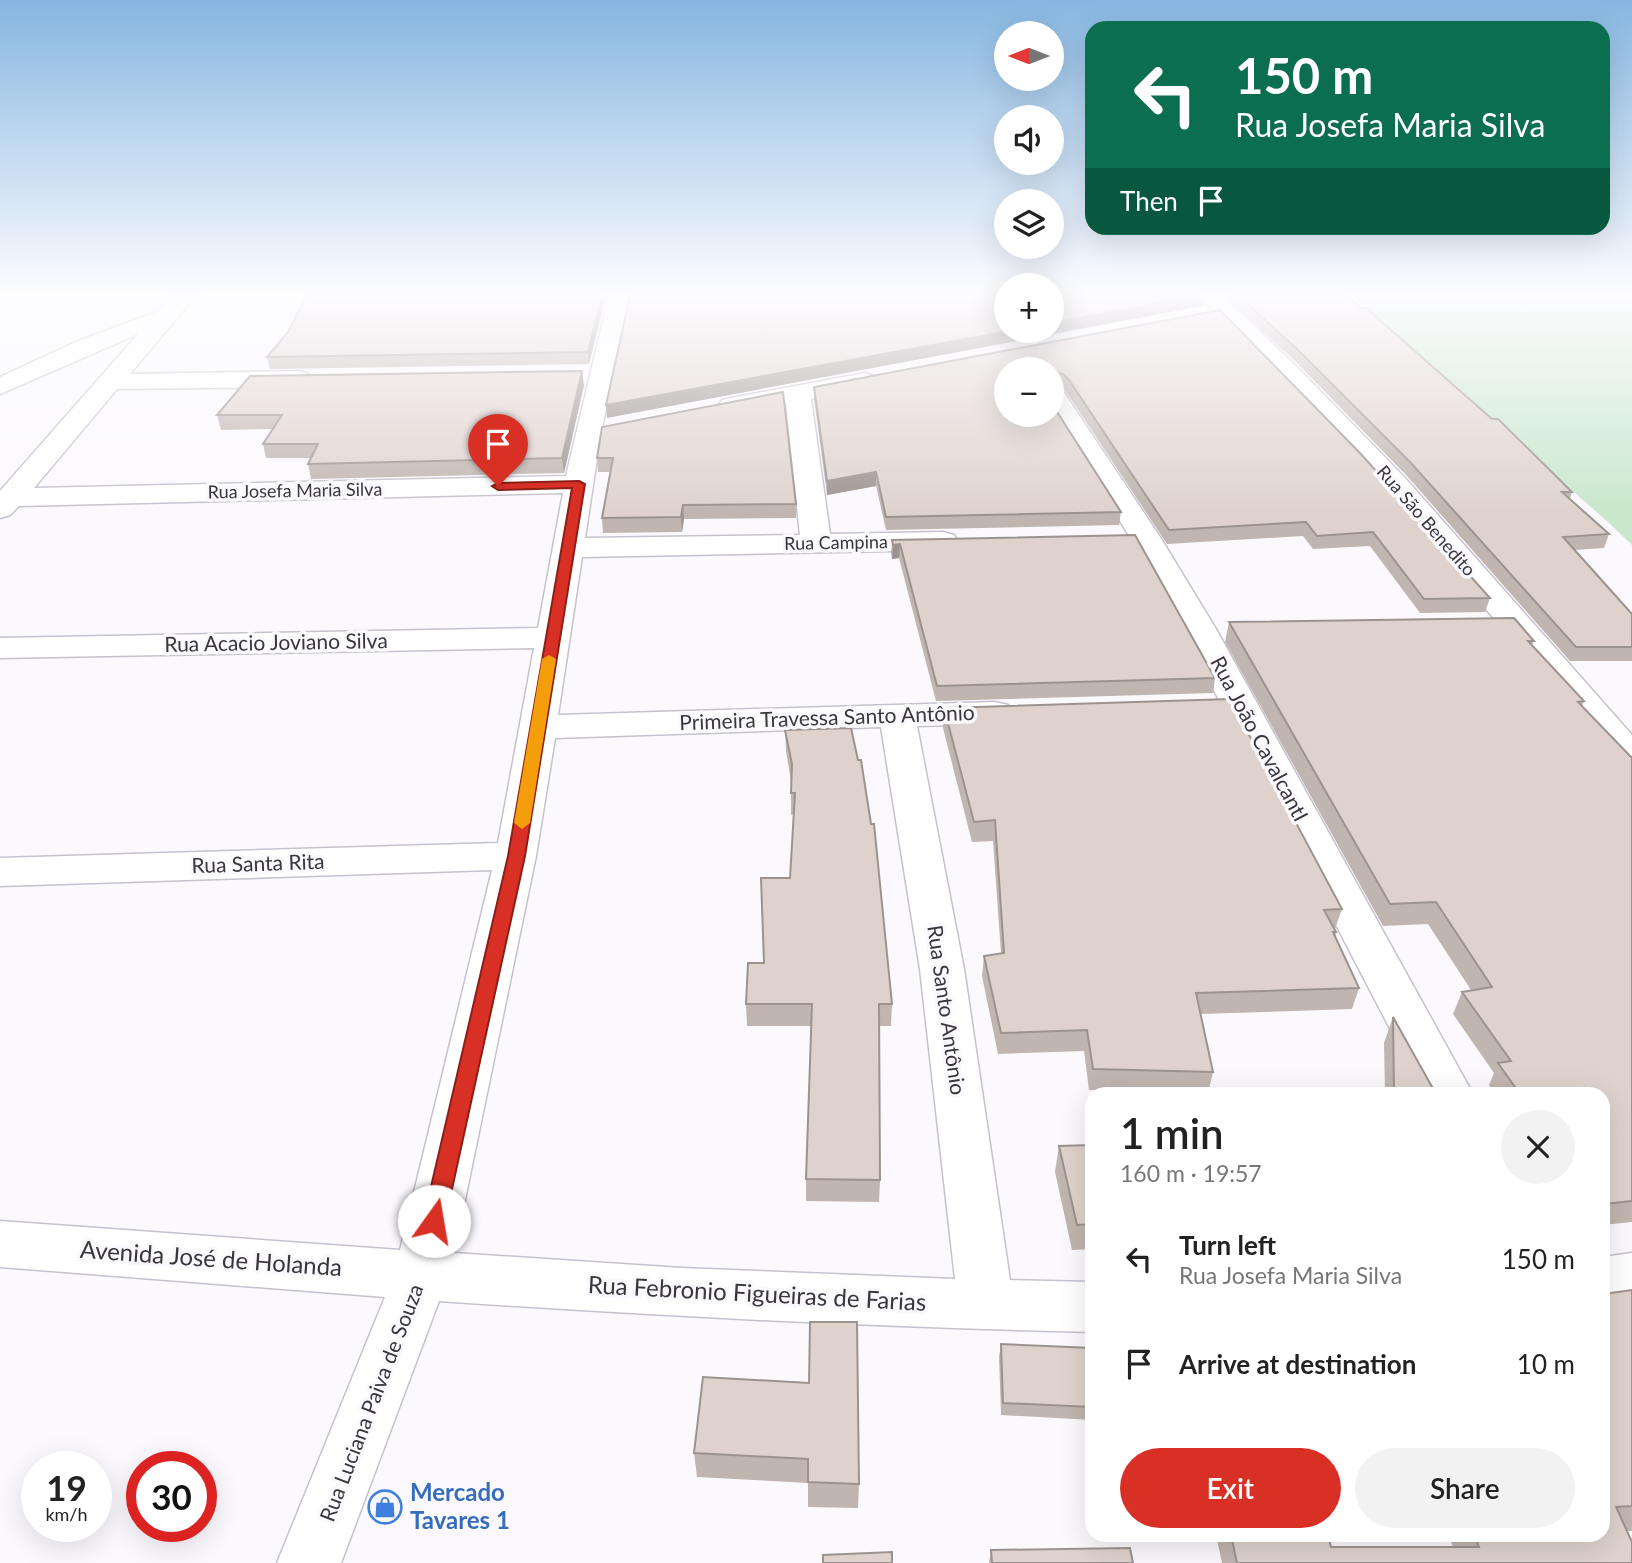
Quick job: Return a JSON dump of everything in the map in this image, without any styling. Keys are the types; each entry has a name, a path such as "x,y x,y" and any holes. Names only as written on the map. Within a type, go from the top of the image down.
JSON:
{"street":[{"path":"0,386 39,368"},
{"path":"5,503 121,368"},
{"name":"Rua Luciana Paiva de Souza","path":"309,1563 422,1274 516,856 579,484 601,430 587,375 590,368"},
{"name":"Rua São Benedito","path":"1274,368 1395,484 1632,758"},
{"path":"706,411 894,375"},
{"path":"109,382 327,379"},
{"path":"798,394 816,543"},
{"name":"Rua João CavalcantI","path":"1064,416 1131,537 1199,629 1446,1087"},
{"name":"Rua Josefa Maria Silva","path":"5,503 579,484"},
{"name":"Rua Campina","path":"569,548 967,540"},
{"path":"1474,625 1515,625"},
{"path":"1199,629 1240,628"},
{"name":"Rua Acacio Joviano Silva","path":"0,648 552,638"},
{"path":"1200,706 1241,705"},
{"name":"Primeira Travessa Santo Antônio","path":"539,727 1034,712"},
{"name":"Rua Santo Antônio","path":"897,716 942,969 986,1306"},
{"name":"Rua Santa Rita","path":"0,872 516,856"},
{"name":"Avenida José de Holanda","path":"0,1244 422,1274"},
{"name":"Rua Febronio Figueiras de Farias","path":"422,1274 746,1295 986,1306 1085,1307"},
{"path":"1610,1280 1632,1277"}],"green space":[{"path":"1434,368 1632,368 1632,545"}],"building":[{"path":"614,368 808,368 606,405"},
{"path":"914,368 994,368 994,427 1064,427 1064,423 1121,512 886,517 876,472 827,481 814,387"},
{"path":"1064,368 1277,368 1360,453 1490,598 1424,599 1373,532 1317,536 1306,522 1169,530 1064,375"},
{"path":"1316,368 1434,368 1492,419 1498,419 1572,492 1562,492 1609,534 1563,537 1632,614 1632,647 1576,647 1411,463"},
{"path":"582,371 562,458 308,464 318,444 263,444 282,415 217,415 250,376"},
{"path":"783,392 796,504 683,505 681,517 602,518 613,458 597,458 602,427"},
{"path":"1135,535 1215,678 937,686 900,544 893,545 892,540"},
{"path":"1514,618 1534,641 1528,641 1584,701 1578,702 1632,758 1632,1201 1610,1203 1610,1087 1515,1087 1498,1063 1511,1061 1462,992 1492,987 1436,902 1390,904 1229,622"},
{"path":"1230,699 1342,909 1324,910 1359,988 1196,993 1213,1072 1093,1069 1087,1030 1001,1033 984,956 1004,953 995,820 974,822 944,708"},
{"path":"851,728 858,760 861,760 871,824 874,824 892,1004 879,1004 880,1180 806,1179 812,1004 746,1004 748,963 764,963 761,878 790,878 795,793 791,793 792,764 785,730"},
{"path":"1393,1017 1432,1087 1394,1087"},
{"path":"1085,1145 1085,1224 1077,1225 1059,1146"},
{"path":"1632,1290 1632,1506 1616,1507 1632,1542 1632,1563 1237,1563 1232,1542 1330,1542 1331,1547 1479,1547 1477,1542 1610,1542 1610,1293"},
{"path":"810,1322 857,1322 859,1484 808,1482 808,1459 694,1453 703,1377 809,1383"},
{"path":"1001,1344 1085,1348 1085,1407 1003,1403"},
{"path":"1130,1548 1133,1563 992,1563 991,1550"},
{"path":"892,1552 892,1563 823,1563 823,1555"}],"slow traffic":[{"path":"522,823 549,659"}],"place":[{"name":"Mercado Tavares 1","path":"385,1507"}],"route":[{"path":"434,1221 516,856 579,484 498,486"}]}
